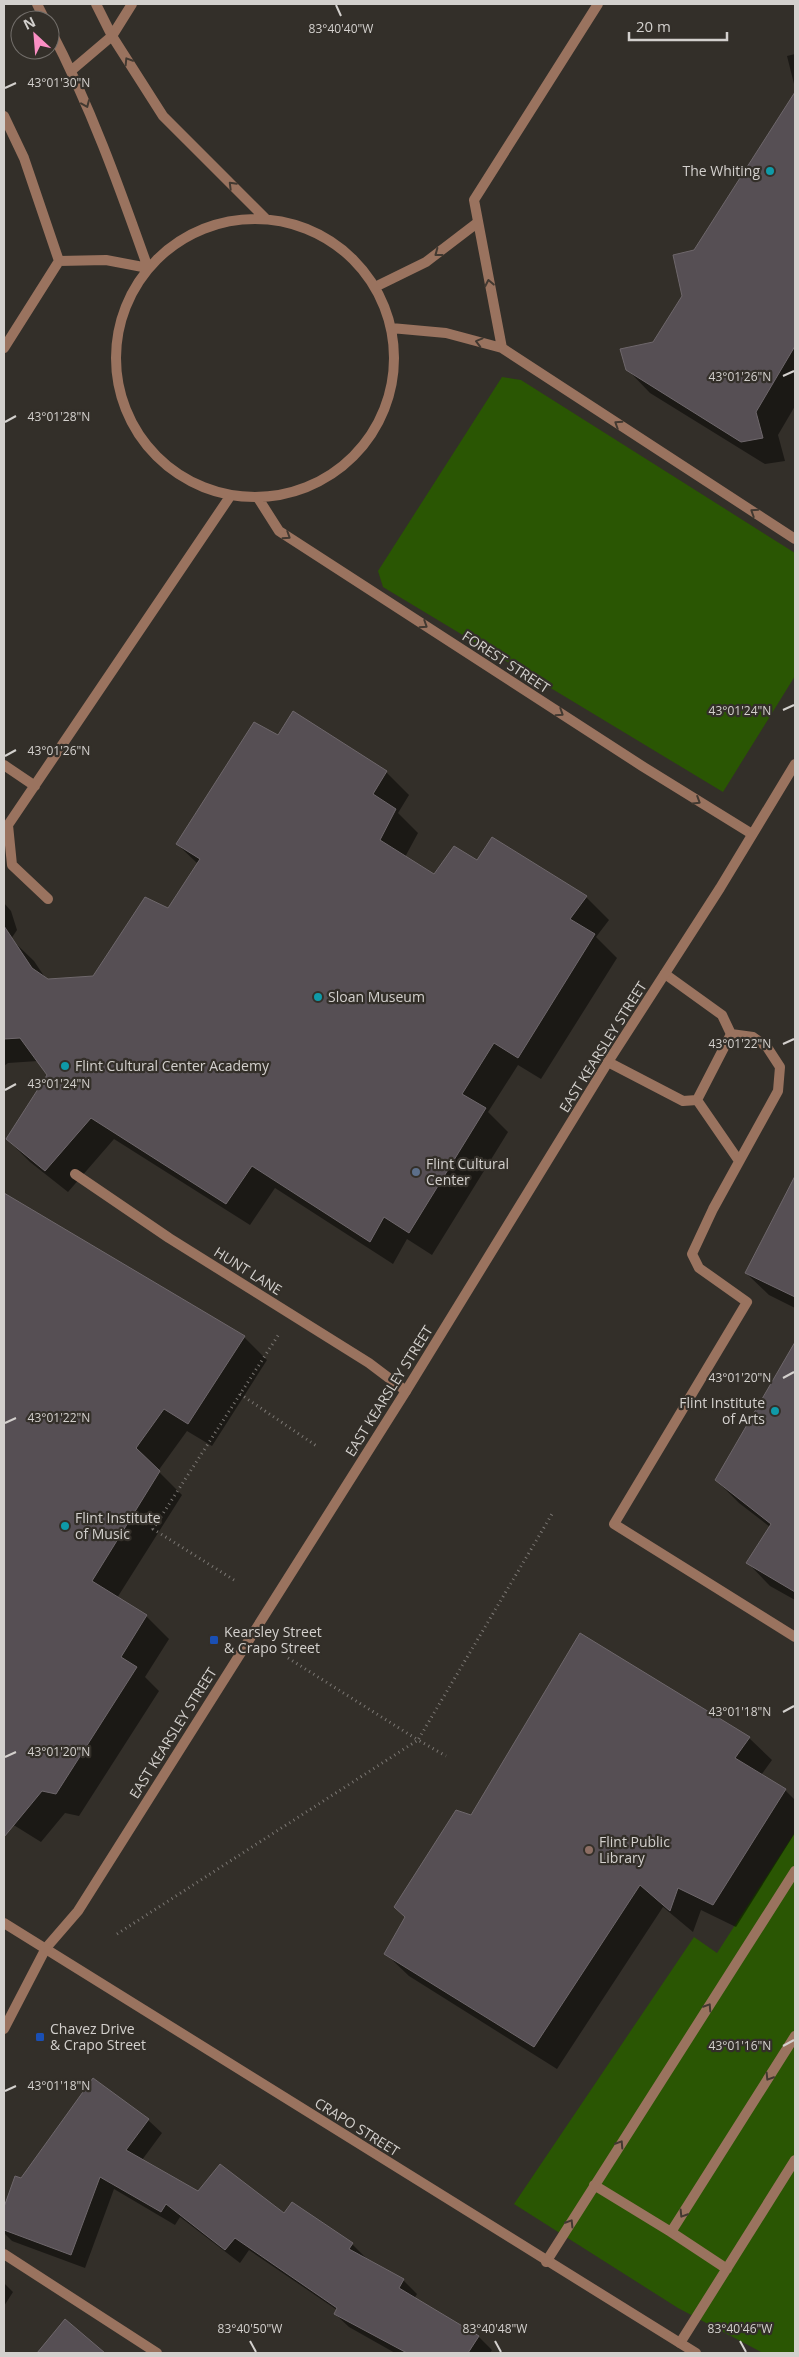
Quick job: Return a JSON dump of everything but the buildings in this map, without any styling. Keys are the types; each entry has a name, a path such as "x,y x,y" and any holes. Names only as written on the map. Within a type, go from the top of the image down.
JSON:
{"street":[{"path":"96,4 112,36 163,116 266,219"},
{"path":"72,70 112,36 132,4"},
{"path":"502,348 474,200 598,4"},
{"path":"60,48 72,70 111,164 148,268"},
{"path":"4,116 24,158 59,261"},
{"path":"266,219 310,230 347,253 375,287 391,328 394,369 385,408 365,444 335,473 298,491 258,498 212,492 171,471 139,438 120,397 114,352 124,307 148,268 182,239 223,222 266,219"},
{"path":"375,287 426,262 477,223"},
{"path":"59,261 106,260 148,268"},
{"path":"4,348 59,261"},
{"path":"391,328 446,333 502,348 795,539"},
{"path":"48,899 12,865 8,825 231,494"},
{"name":"FOREST STREET","path":"258,498 279,531 642,766 752,834"},
{"name":"EAST KEARSLEY STREET","path":"4,2030 46,1948 78,1912 406,1391 608,1062 665,974 795,764"},
{"path":"4,765 34,786"},
{"path":"665,974 722,1015 731,1034"},
{"path":"697,1100 731,1034"},
{"path":"731,1034 753,1037 767,1047 780,1067 778,1091 692,1254 698,1268 746,1302 614,1524 795,1637"},
{"path":"608,1062 683,1102 697,1100"},
{"path":"697,1100 739,1162"},
{"name":"HUNT LANE","path":"75,1174 168,1238 369,1363 406,1391"},
{"path":"546,2262 795,1871"},
{"name":"CRAPO STREET","path":"4,1923 546,2262 696,2353"},
{"path":"671,2232 795,2036"},
{"path":"680,2343 795,2160"},
{"path":"594,2185 727,2269"},
{"path":"4,2254 157,2353"}],"path":[{"path":"234,1580 152,1528 279,1334"},
{"path":"240,1394 318,1447"},
{"path":"117,1934 418,1740 552,1514"},
{"path":"288,1658 446,1756"}],"green space":[{"path":"502,377 521,380 795,553 795,676 723,792 383,587 378,571"},
{"path":"795,1832 795,2353 763,2353 678,2308 514,2204 694,1937 717,1953"}],"place":[{"name":"The Whiting","path":"770,171"},
{"name":"Sloan Museum","path":"318,997"},
{"name":"Flint Cultural Center Academy","path":"65,1066"},
{"name":"Flint Cultural Center","path":"416,1172"},
{"name":"Flint Institute of Arts","path":"775,1411"},
{"name":"Flint Institute of Music","path":"65,1526"},
{"name":"Kearsley Street & Crapo Street","path":"214,1640"},
{"name":"Flint Public Library","path":"589,1850"},
{"name":"Chavez Drive & Crapo Street","path":"40,2037"}]}
